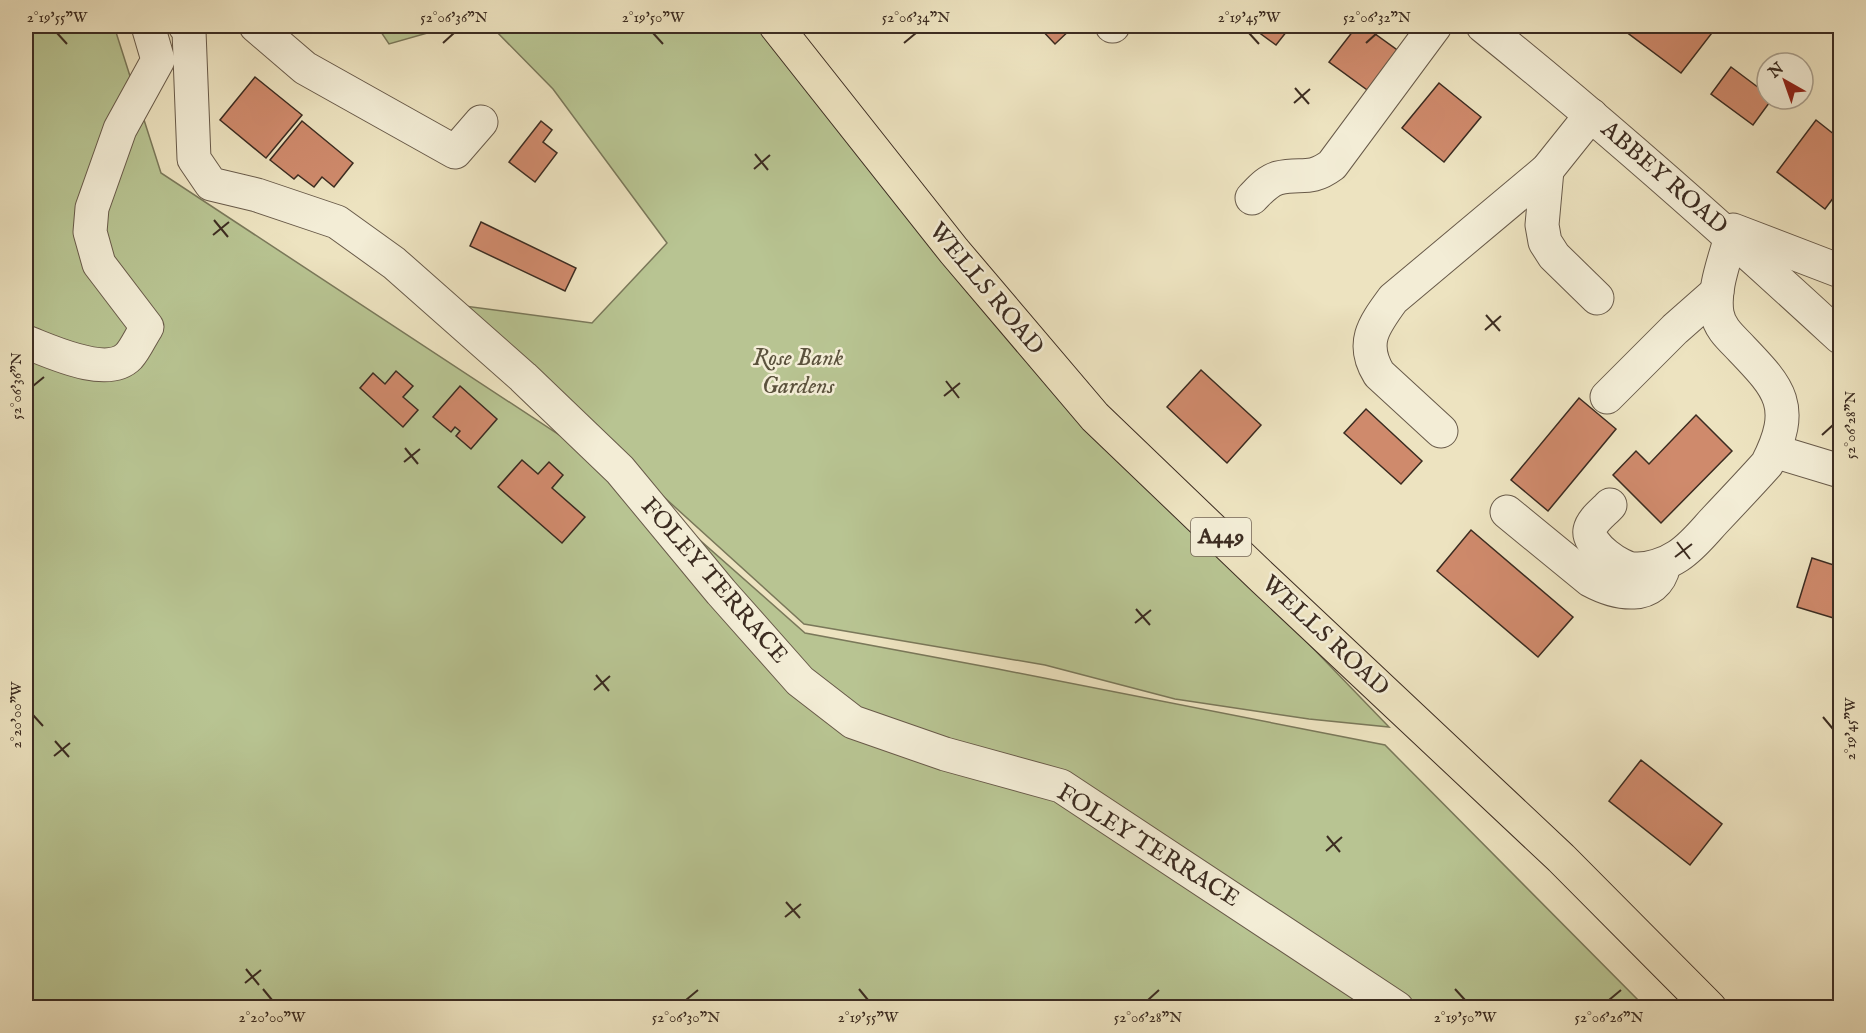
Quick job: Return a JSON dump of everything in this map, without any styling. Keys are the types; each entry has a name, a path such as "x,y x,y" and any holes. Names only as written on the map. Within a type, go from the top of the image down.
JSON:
{"highway":[{"name":"WELLS ROAD","path":"776,26 954,251 1095,417 1561,858 1710,1008"}],"street":[{"path":"26,342 81,362 110,365 129,357 147,327 99,264 90,232 92,208 120,129 158,60 148,26"},
{"name":"FOLEY TERRACE","path":"185,26 189,30 194,159 211,184 257,195 337,222 394,263 523,376 620,470 721,592 800,681 853,722 945,754 1061,786 1397,1008"},
{"path":"256,26 304,68 455,153 481,122"},
{"path":"1252,198 1268,183 1278,178 1320,174 1332,165 1435,26"},
{"name":"ABBEY ROAD","path":"1483,26 1591,115 1724,230 1840,337"},
{"path":"1441,431 1379,374 1372,364 1369,351 1370,336 1393,299 1547,170 1591,115"},
{"path":"1547,170 1542,225 1545,242 1554,256 1598,298"},
{"path":"1610,505 1592,525 1589,532 1591,540 1623,567 1648,568 1678,556 1693,545 1767,464 1774,450 1781,433 1783,412 1778,392 1771,380 1724,330 1717,314 1717,292 1724,230 1840,271"},
{"path":"1607,398 1675,329 1717,292"},
{"path":"1774,450 1840,471"},
{"path":"1507,512 1590,580 1604,588 1621,593 1652,587 1662,574 1665,562"}],"green space":[{"path":"26,26 114,26 161,173 643,490 805,633 1385,745 1645,1007 26,1007"},
{"path":"377,26 452,26 389,44"},
{"name":"Rose Bank Gardens","path":"491,26 760,26 855,151 970,293 1389,727 1309,719 1175,699 1045,665 804,624 457,305 592,323 667,243 553,89"}],"building":[{"path":"1038,26 1074,26 1055,44"},
{"path":"1250,26 1291,26 1276,45"},
{"path":"1357,26 1364,26 1400,52 1370,92 1329,62"},
{"path":"1629,26 1711,26 1715,29 1681,73 1625,31"},
{"path":"1731,67 1755,85 1755,111 1763,111 1753,125 1711,94"},
{"path":"255,77 302,115 266,158 220,120"},
{"path":"1439,83 1481,117 1444,162 1402,128"},
{"path":"1816,120 1840,139 1840,189 1825,209 1777,172"},
{"path":"302,121 353,163 334,187 322,177 314,187 298,175 294,179 270,160"},
{"path":"541,121 552,130 543,142 557,153 535,182 509,162"},
{"path":"481,222 576,268 565,291 470,246"},
{"path":"1201,370 1261,425 1227,463 1167,407"},
{"path":"396,371 413,386 403,397 418,410 403,427 360,388 373,373 385,384"},
{"path":"460,386 497,419 471,449 456,436 460,431 455,427 451,432 433,417"},
{"path":"1579,398 1616,429 1548,511 1511,480"},
{"path":"1366,409 1422,461 1401,484 1344,433"},
{"path":"1696,415 1732,451 1661,523 1613,475 1636,451 1649,464"},
{"path":"522,460 538,474 549,462 563,475 552,488 585,517 562,543 498,487"},
{"path":"1471,530 1573,617 1538,657 1437,571"},
{"path":"1812,558 1840,567 1840,620 1797,607"},
{"path":"1641,760 1722,824 1690,865 1609,801"}]}
